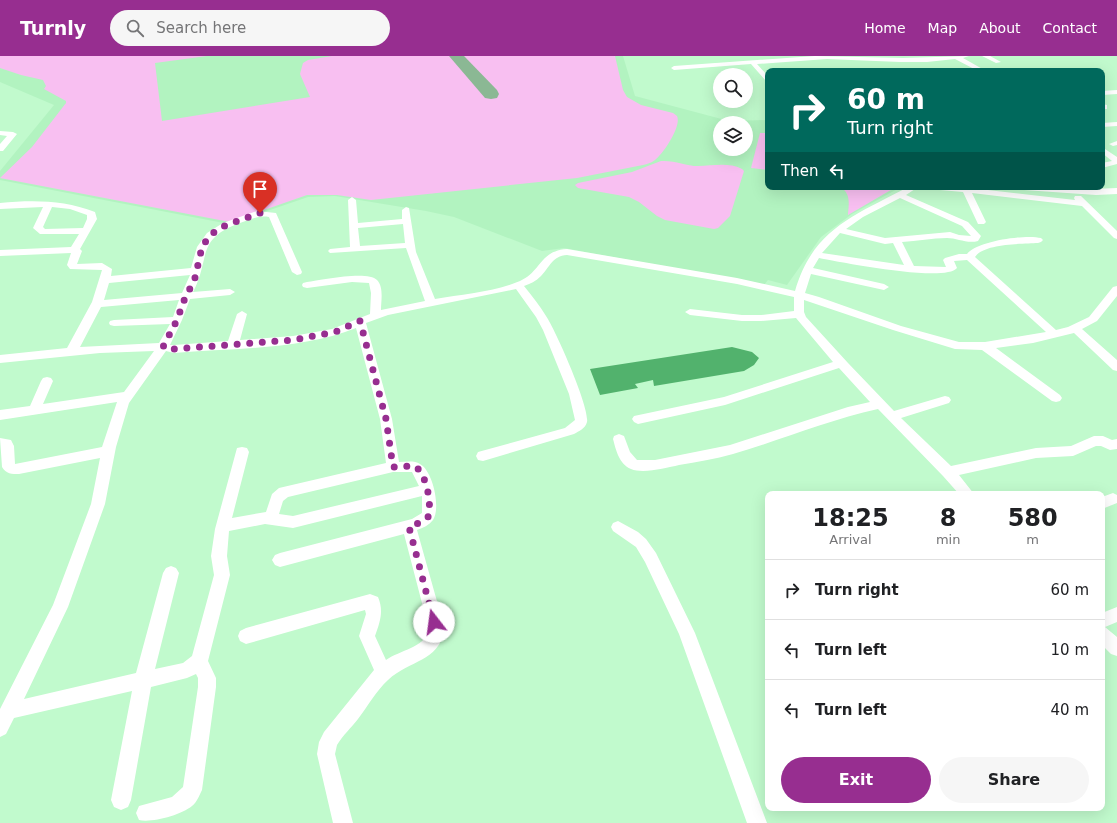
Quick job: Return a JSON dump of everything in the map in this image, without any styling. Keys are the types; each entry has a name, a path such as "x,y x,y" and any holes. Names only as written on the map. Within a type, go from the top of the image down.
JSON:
{"street":[{"path":"717,56 722,64"},
{"path":"674,68 827,57 900,58 966,56"},
{"path":"986,56 998,62"},
{"path":"956,57 977,68"},
{"path":"898,68 901,64 900,58"},
{"path":"753,63 765,77"},
{"path":"1105,93 1117,92"},
{"path":"1105,125 1117,124"},
{"path":"0,134 13,134 0,149"},
{"path":"1105,151 1117,161"},
{"path":"1105,165 1117,161"},
{"path":"909,190 853,220 830,236 807,270 799,296 799,314 822,342 892,416 948,472 964,491"},
{"path":"960,190 979,190 1084,204"},
{"path":"1059,190 1113,191 1117,197"},
{"path":"967,191 981,222"},
{"path":"1071,191 1117,236"},
{"path":"0,206 10,201 17,194"},
{"path":"839,230 870,239 897,242 950,235 975,239 976,236 965,224 900,195"},
{"path":"352,200 355,249"},
{"path":"0,206 49,204 77,208 92,214 92,219 74,250"},
{"path":"49,204 38,228 40,230 43,232 86,231"},
{"path":"406,210 410,245 417,269 431,303"},
{"path":"0,728 60,607 98,504 108,451 123,402 163,347 177,320 186,295 194,282 202,247 210,235 232,222 267,213 273,215 297,272"},
{"path":"353,226 407,221"},
{"path":"970,257 972,252 985,246 1038,240"},
{"path":"897,242 911,270"},
{"path":"333,251 410,245"},
{"path":"0,253 74,250"},
{"path":"71,352 97,304 106,280 107,269 102,266 74,267 72,265 77,251 74,250"},
{"path":"0,369 2,358 100,349 163,347 174,349 233,345 293,340 335,332 385,312 502,290 518,285 536,276 547,260 559,252 567,252 737,281 815,299 897,328 959,346 985,346 1033,339 1075,328 1093,318 1117,290"},
{"path":"816,255 882,267 911,270 948,270 952,267 948,260 959,256 970,257"},
{"path":"970,257 972,261 1054,334"},
{"path":"807,270 884,287"},
{"path":"106,280 196,271"},
{"path":"307,285 370,279 375,288 375,316"},
{"path":"483,456 568,431 580,424 580,414 575,394 549,330 541,316 518,285"},
{"path":"97,304 230,292"},
{"path":"690,312 742,318 761,318 799,314"},
{"path":"233,345 242,314"},
{"path":"114,323 177,320"},
{"path":"360,321 386,419 393,467"},
{"path":"1075,328 1117,367"},
{"path":"985,346 1056,398"},
{"path":"638,419 725,401 842,363"},
{"path":"34,410 47,381"},
{"path":"0,415 127,396"},
{"path":"892,416 944,400"},
{"path":"619,439 624,454 629,461 635,465 655,465 731,450 852,410 881,404"},
{"path":"948,472 1036,453 1073,451 1094,441 1117,444"},
{"path":"0,443 6,444 7,446 9,467 6,471"},
{"path":"6,471 108,451"},
{"path":"8,711 187,670 199,661 222,575 219,556 223,526 242,452"},
{"path":"271,518 277,498 284,492 393,467 415,466 419,470 428,489 429,516 421,522 409,527 280,560"},
{"path":"223,526 271,518 284,523 293,522 428,489"},
{"path":"618,526 641,543 651,558 687,633 757,823"},
{"path":"342,823 326,754 328,743 389,667 401,659 426,649 434,643 436,638 437,630 409,527"},
{"path":"121,800 143,681 171,573"},
{"path":"246,636 370,601 372,602 374,614 369,627 368,636 384,673"},
{"path":"1105,620 1117,614"},
{"path":"1105,637 1117,648"},
{"path":"146,814 183,802 189,797 192,790 207,678 199,661"}],"shaded area":[{"path":"0,56 623,56 635,96 713,117 713,156 753,156 753,120 765,120 765,190 896,190 852,214 821,237 787,285 768,280 764,285 564,248 542,251 454,217 335,196 308,197 229,224 0,180 0,171 54,105 0,82"},
{"path":"0,56 207,56 155,63 162,121 310,97 300,74 303,63 308,60 332,56 615,56 623,90 627,97 641,105 673,113 677,116 678,121 671,140 663,152 654,161 643,165 577,178 371,200 337,195 307,195 230,222 0,178 32,147 66,101 44,89 46,86 43,80 0,68"},
{"path":"760,133 765,133 765,170 751,168"},
{"path":"661,161 671,161 693,166 726,165 742,169 744,171 730,216 718,228 714,229 665,220 629,197 578,188 575,185 578,183 632,172"},
{"path":"845,190 891,190 848,215 849,203"},
{"path":"732,347 752,352 759,358 754,365 744,371 654,386 653,380 635,384 638,388 600,395 590,369"}],"taxiway":[{"path":"456,56 491,94"}],"route":[{"path":"260,213 226,225 210,235 202,247 194,282 186,295 177,320 163,347 174,349 293,340 335,332 360,321 386,419 393,467 415,466 419,470 428,489 429,516 427,519 409,527 434,622"}]}
